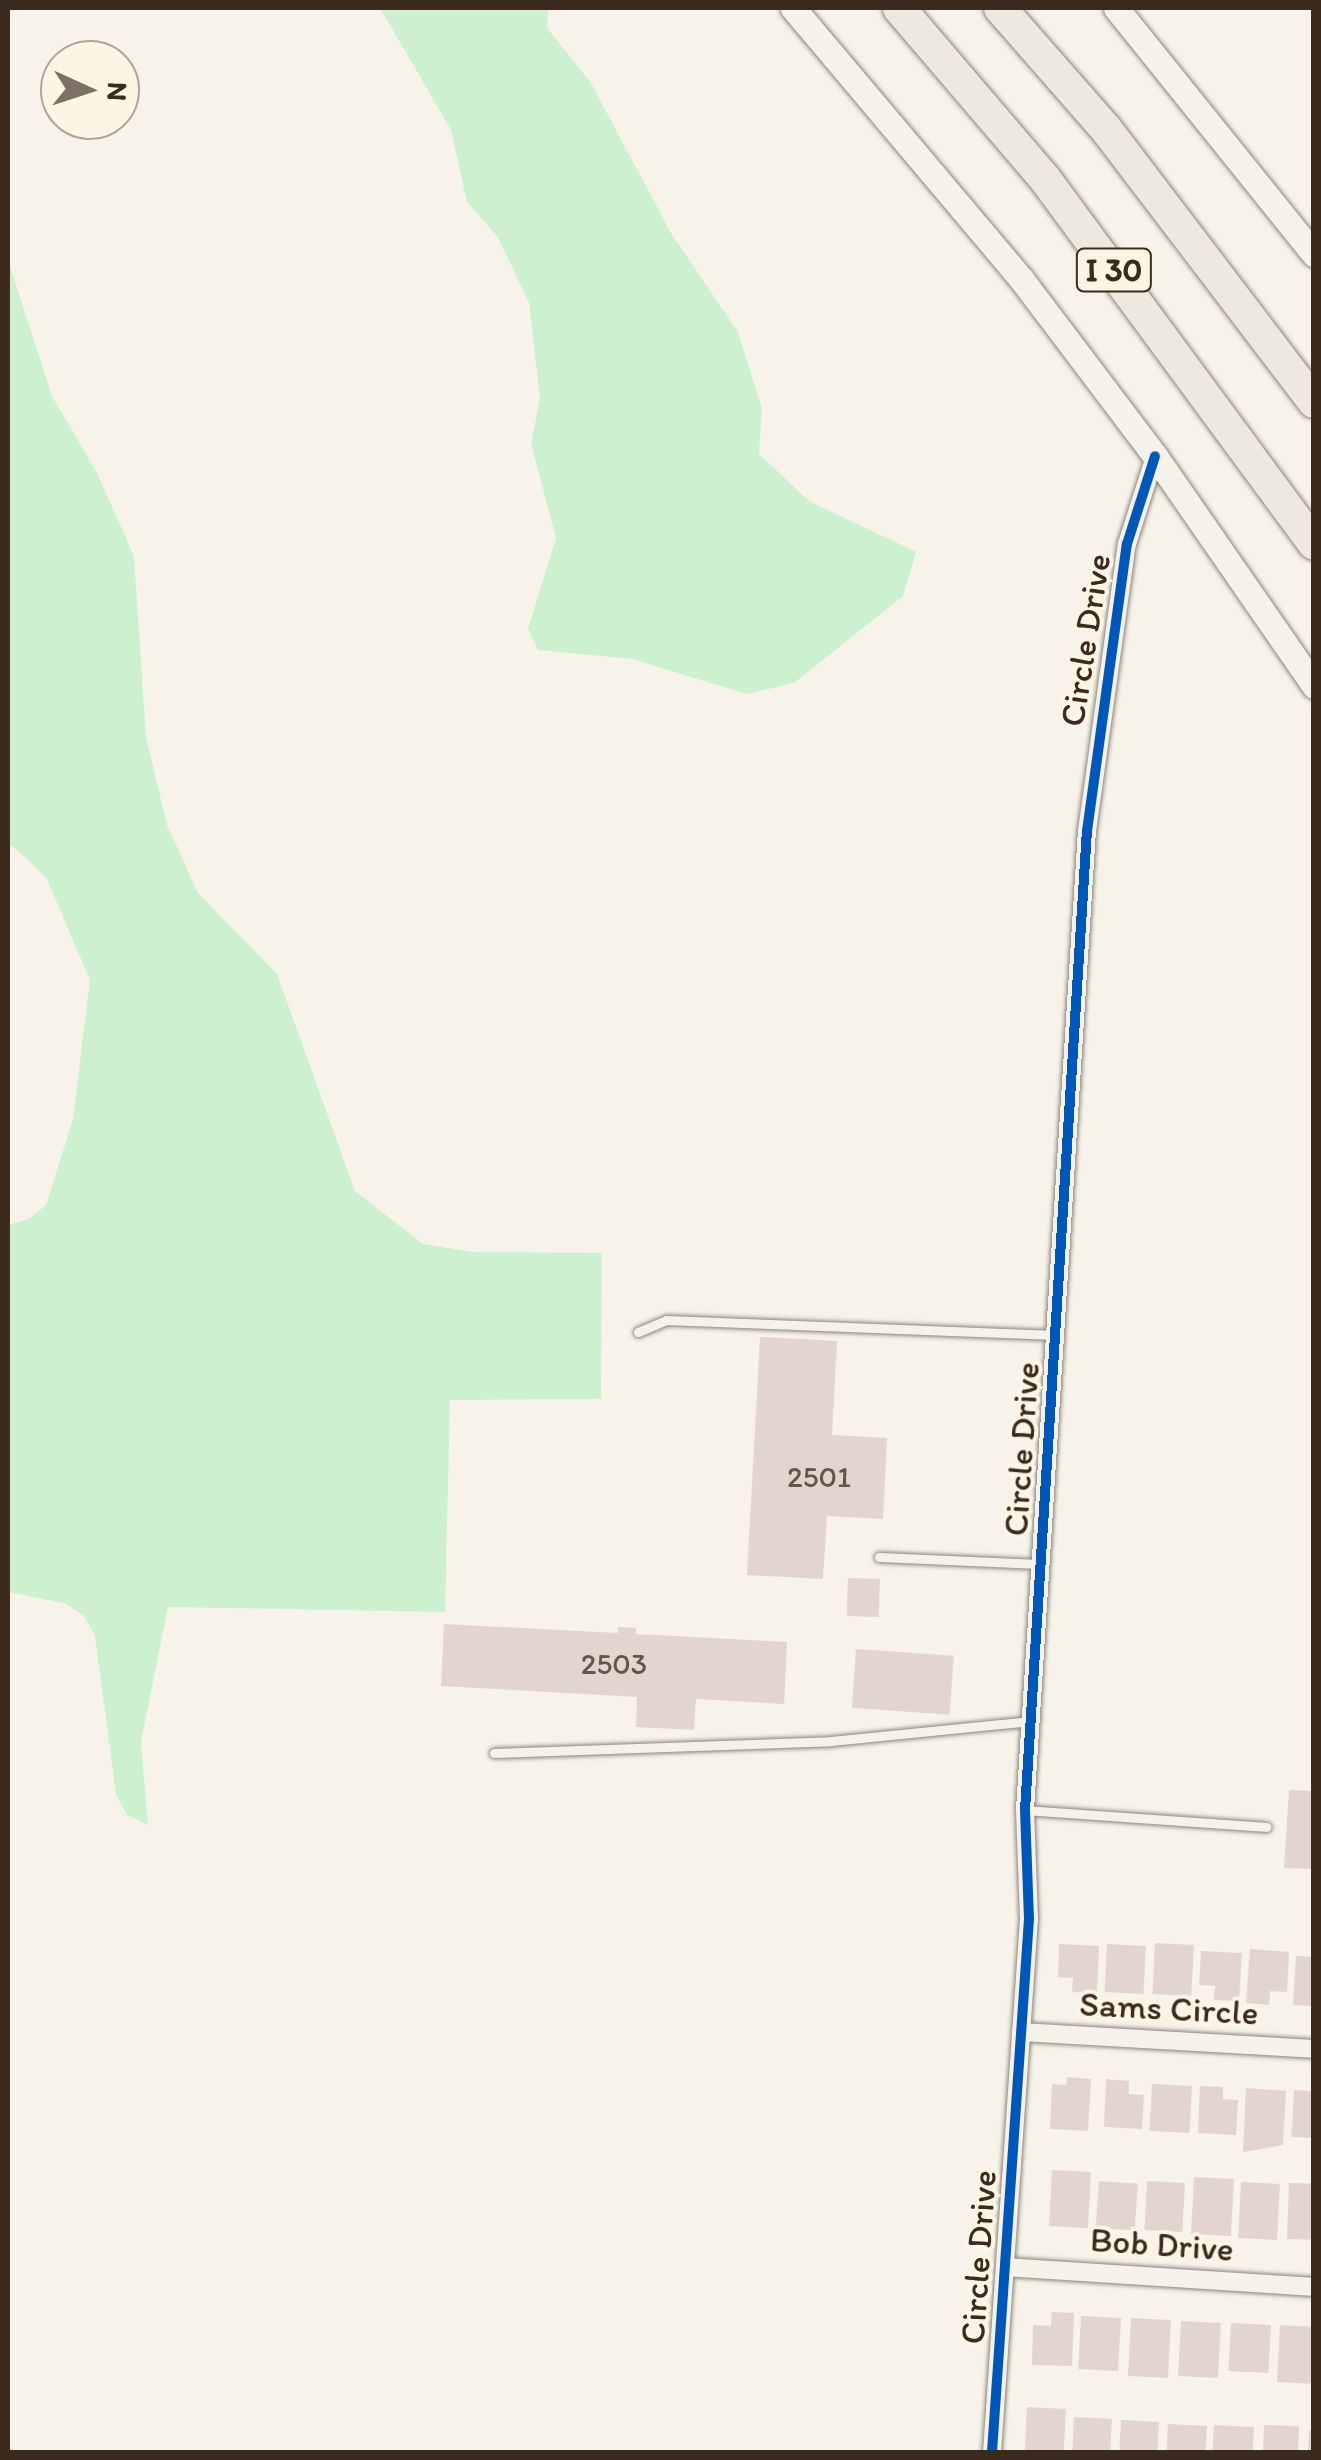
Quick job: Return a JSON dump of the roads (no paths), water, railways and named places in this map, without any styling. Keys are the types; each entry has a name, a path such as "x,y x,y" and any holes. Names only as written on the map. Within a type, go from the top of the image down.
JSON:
{"highway":[{"name":"I 30","path":"899,8 1056,194 1314,544"},
{"name":"I 30","path":"1000,8 1130,160 1314,402"}],"main road":[{"path":"792,8 1022,280 1155,456 1314,686"},
{"path":"1116,8 1314,254"}],"street":[{"name":"Circle Drive","path":"992,2452 1029,1919 1024,1810 1101,698 1133,512 1155,456"},
{"name":"Sams Circle","path":"1022,2032 1314,2049"},
{"name":"Bob Drive","path":"1005,2267 1314,2286"}],"lane":[{"path":"638,1332 666,1320 1056,1335"},
{"path":"879,1558 1040,1564"},
{"path":"494,1753 831,1741 1030,1720"},
{"path":"1024,1810 1266,1827"}]}
